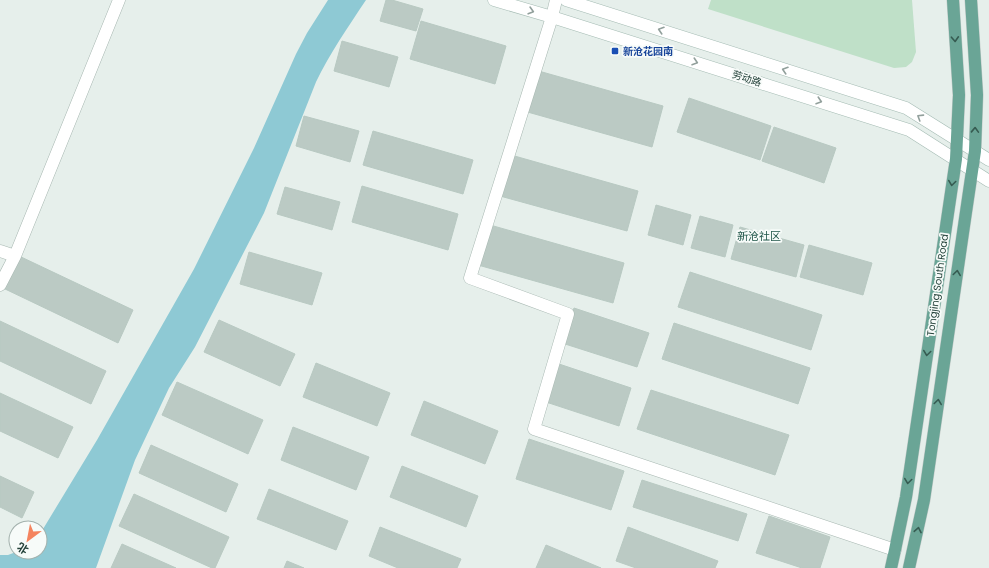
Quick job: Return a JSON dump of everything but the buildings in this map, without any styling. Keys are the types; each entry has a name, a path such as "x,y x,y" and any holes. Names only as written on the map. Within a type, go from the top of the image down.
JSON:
{"main road":[{"name":"Tongjing South Road","path":"891,568 906,497 956,159 959,95 953,0"},
{"name":"Tongjing South Road","path":"909,568 924,500 975,151 977,95 971,0"}],"street":[{"path":"0,285 15,256 119,0"},
{"name":"劳动路","path":"494,0 909,130 989,181"},
{"path":"556,0 552,17 470,278 568,314 534,429 895,550"},
{"name":"劳动路","path":"566,0 906,108 989,160"},
{"path":"0,251 15,256"}],"green space":[{"path":"711,0 912,0 916,52 912,62 906,67 894,68 708,9"}],"water":[{"path":"328,0 366,0 321,71 264,213 195,347 169,388 135,460 96,568 0,568 0,555 8,555 8,560 48,560 48,521 97,440 194,269 254,148 296,54 307,33"}],"place":[{"name":"新沧花园南","path":"615,51"}],"district":[{"name":"新沧社区","path":"759,236"}]}
